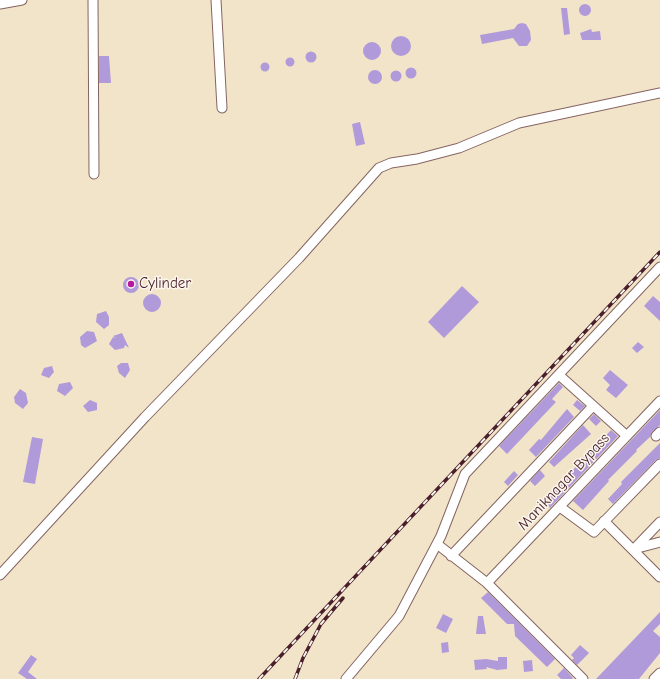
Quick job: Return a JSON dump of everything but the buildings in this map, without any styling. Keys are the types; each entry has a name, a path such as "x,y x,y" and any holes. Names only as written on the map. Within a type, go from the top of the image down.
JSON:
{"street":[{"path":"0,4 22,0"},
{"path":"93,0 94,174"},
{"path":"216,0 222,108"},
{"path":"0,575 145,417 299,258 379,168 390,163 417,159 459,148 519,123 660,93"},
{"path":"346,679 399,616 437,544 465,474 660,267"},
{"path":"559,375 627,436"},
{"name":"Maniknagar Bypass","path":"487,583 660,401"},
{"path":"451,556 593,406"},
{"path":"560,506 594,532 660,464"},
{"path":"604,521 634,549 660,577"},
{"path":"634,549 660,522"},
{"path":"634,549 660,542"},
{"path":"437,544 487,583 583,679"},
{"path":"654,679 660,673"}],"railway":[{"path":"259,679 660,252"},
{"path":"295,679 303,658 321,624 343,598"}],"place":[{"name":"Cylinder","path":"131,284"}]}
